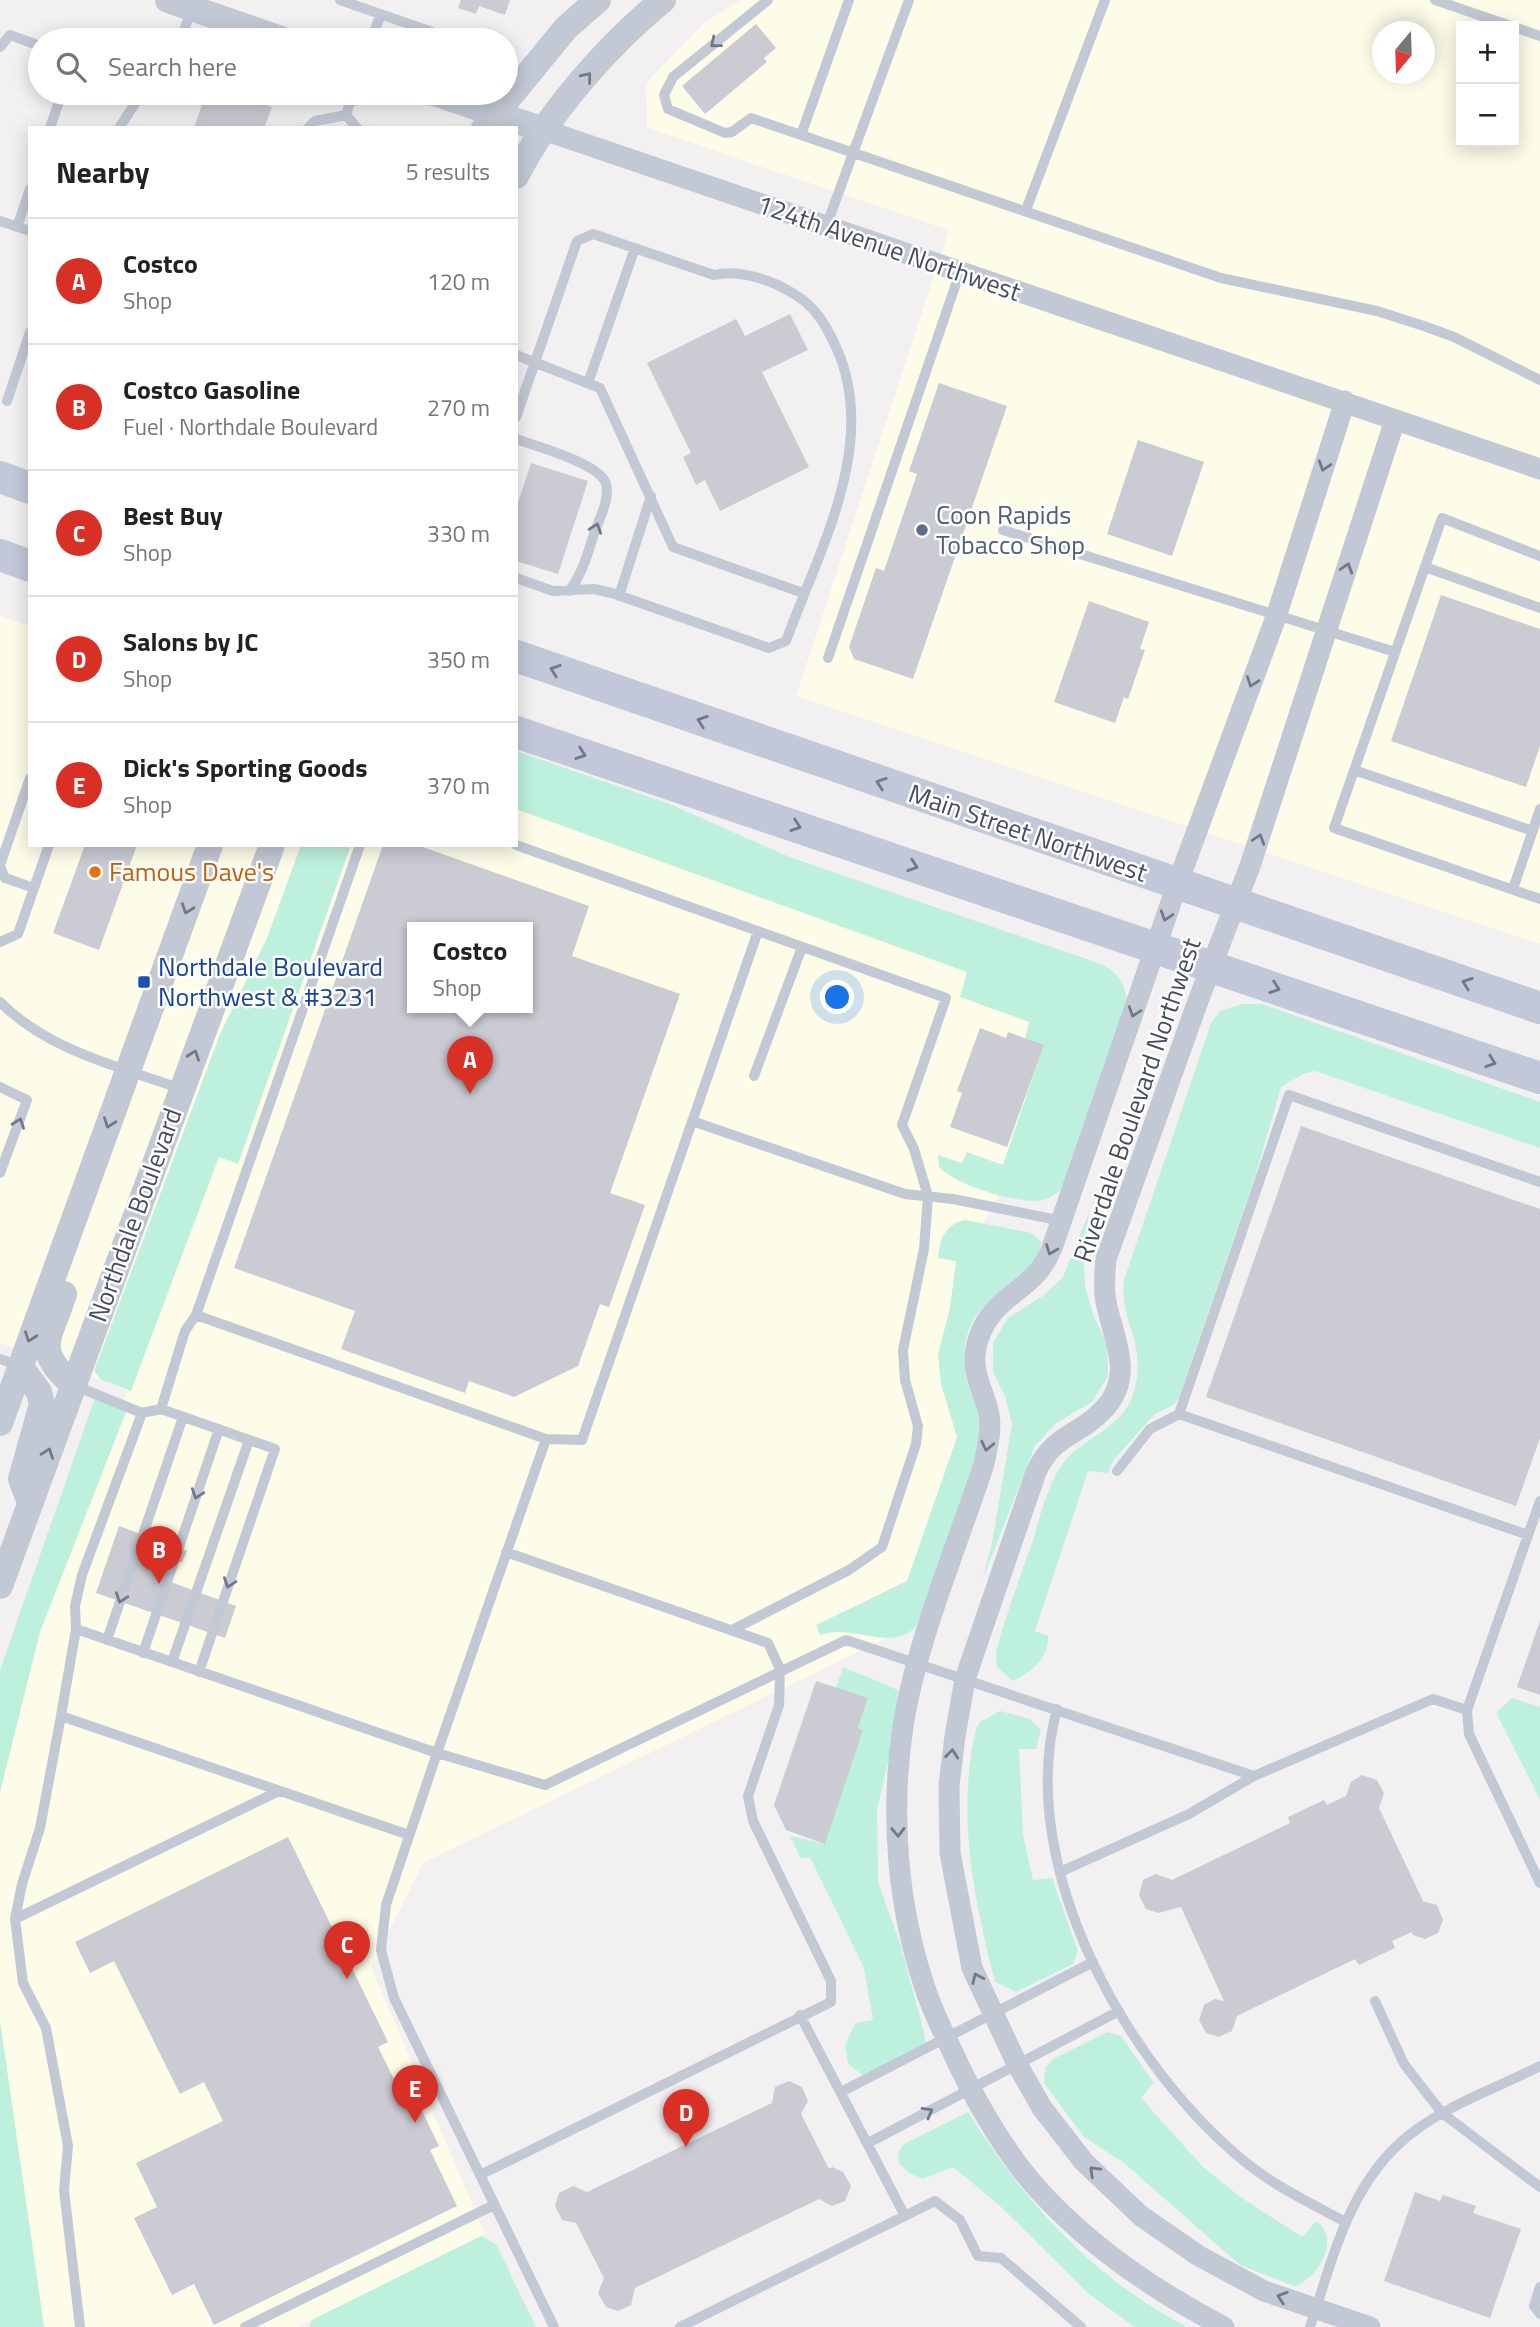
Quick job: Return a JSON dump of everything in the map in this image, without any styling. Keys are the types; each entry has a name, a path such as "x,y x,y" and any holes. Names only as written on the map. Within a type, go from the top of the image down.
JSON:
{"main road":[{"path":"0,477 28,487"},
{"path":"0,555 28,565"},
{"name":"Main Street Northwest","path":"518,657 1540,1008"},
{"path":"518,733 1540,1078"}],"street":[{"path":"518,85 566,28 598,0"},
{"path":"518,173 544,130 604,57 663,0"},
{"path":"185,3 252,28"},
{"name":"124th Avenue Northwest","path":"458,105 489,120 544,130 1395,420"},
{"path":"489,120 502,105"},
{"name":"Riverdale Boulevard Northwest","path":"1224,2327 1173,2301 1108,2256 1047,2200 997,2136 971,2089 925,1987 912,1938 898,1855 897,1777 904,1724 918,1663 984,1464 990,1435 989,1411 978,1389 974,1361 980,1333 995,1308 1037,1276 1046,1264 1177,885 1276,617 1345,401"},
{"path":"1395,420 1540,469"},
{"name":"Riverdale Boulevard Northwest","path":"1370,2327 1313,2318 1199,2256 1141,2216 1084,2162 1042,2108 1017,2064 972,1968 960,1919 950,1853 949,1786 965,1679 1036,1472 1046,1451 1106,1408 1119,1383 1122,1355 1105,1300 1106,1259 1234,903 1250,866 1395,420"},
{"path":"0,1423 10,1362 74,1220 209,847"},
{"name":"Northdale Boulevard","path":"0,1586 271,847"},
{"path":"73,1385 53,1367 47,1357 47,1347 79,1252 81,1239 74,1220"},
{"path":"10,1362 39,1392 42,1404 21,1479 30,1503"}],"lane":[{"path":"340,0 421,28"},
{"path":"768,0 673,77 663,102 673,113 725,132 732,132 751,118 1221,278 1400,318 1454,337 1540,380"},
{"path":"801,135 849,0"},
{"path":"826,226 909,0"},
{"path":"1026,210 1105,0"},
{"path":"1435,0 1495,21"},
{"path":"182,28 185,3"},
{"path":"376,28 381,14"},
{"path":"1519,29 1540,36"},
{"path":"0,47 10,35 28,42"},
{"path":"51,126 58,105"},
{"path":"119,126 130,105"},
{"path":"346,115 350,105"},
{"path":"310,126 316,121 346,115"},
{"path":"346,115 355,126"},
{"path":"17,227 28,195"},
{"path":"0,221 28,230"},
{"path":"518,411 577,241 593,234 713,275 729,271 784,288 809,303 828,331 848,372 852,418 846,472 786,641 769,648 620,596 594,589 553,591 518,579"},
{"path":"588,383 635,248"},
{"path":"828,658 960,272"},
{"path":"6,401 28,338"},
{"path":"518,356 600,388 673,547 803,593"},
{"path":"518,440 590,467 602,475 607,485 605,503 581,570 569,591"},
{"path":"620,596 651,496"},
{"path":"1540,556 1442,518 1334,828 1540,899"},
{"path":"1003,530 1326,633 1395,652"},
{"path":"1425,567 1540,608"},
{"path":"1354,770 1532,831"},
{"path":"28,784 0,866 5,878 34,888"},
{"path":"1513,889 1540,809"},
{"path":"518,846 946,998 902,1125 914,1149 928,1196 924,1250 904,1350 905,1380 918,1426 916,1444 882,1547 849,1570 732,1630"},
{"path":"0,942 18,934 48,847"},
{"path":"161,1409 185,1331 196,1315 359,847"},
{"path":"196,1315 545,1439 582,1440 758,931"},
{"path":"754,1076 802,947"},
{"path":"0,1002 22,1024 47,1040 181,1088"},
{"path":"0,1087 27,1100 0,1173"},
{"path":"1117,1471 1150,1429 1178,1414 1289,1095 1540,1182"},
{"path":"692,1121 905,1194 1062,1221"},
{"path":"73,1385 142,1413 161,1409 275,1449 199,1672"},
{"path":"80,2327 64,2190 68,2146 46,2028 23,1983 15,1919 22,1884 40,1828 76,1629 75,1606 82,1575 142,1413"},
{"path":"1178,1414 1528,1535"},
{"path":"107,1640 183,1417"},
{"path":"143,1653 219,1429"},
{"path":"545,1439 386,1905 381,1950 394,1998 554,2327"},
{"path":"172,1662 249,1440"},
{"path":"1540,1501 1467,1710 1469,1734 1540,1884"},
{"path":"480,2175 831,2002 831,1981 754,1821 748,1796 779,1705 780,1669 768,1643 506,1552"},
{"path":"76,1629 437,1753 545,1785 780,1669 846,1640 1254,1776"},
{"path":"1060,1872 1189,1814 1254,1776 1433,1699 1467,1710"},
{"path":"1057,1710 1048,1740 1046,1767 1060,1872 1093,1962 1119,2011 1163,2076 1204,2123 1250,2165 1345,2222"},
{"path":"61,1716 409,1835"},
{"path":"15,1919 279,1791"},
{"path":"841,2092 1093,1962"},
{"path":"1375,2001 1404,2064 1442,2113 1540,2187"},
{"path":"868,2143 1119,2011"},
{"path":"800,2015 905,2216"},
{"path":"1313,2318 1345,2222 1361,2189 1381,2162 1408,2135 1442,2113 1540,2066"},
{"path":"680,2327 935,2201 960,2220 978,2256 1002,2258 1081,2327"},
{"path":"246,2327 494,2205"},
{"path":"1540,2287 1534,2306 1540,2314"}],"shaded area":[{"path":"741,0 1540,0 1540,944 796,696 949,230 647,128 646,83 705,22"},
{"path":"0,616 28,625 28,847 518,847 518,802 1071,1001 1005,1184 968,1250 941,1368 965,1439 901,1631 423,1863 371,1967 485,2234 297,2327 44,2327 0,2021 0,1786 40,1632 127,1390 0,1343"}],"green space":[{"path":"518,752 667,803 792,858 1109,968 1123,985 1127,1001 1062,1188 1051,1197 1037,1201 1014,1199 971,1186 939,1167 938,1155 962,1163 967,1152 1003,1165 1043,1047 1025,1039 1029,1022 960,997 967,972 518,810"},
{"path":"300,847 350,847 238,1164 219,1157 131,1391 101,1380 94,1371 220,1034 267,938"},
{"path":"1242,1004 1262,1004 1540,1102 1540,1148 1315,1071 1303,1074 1281,1087 1257,1170 1179,1398 1173,1405 1155,1414 1114,1459 1108,1473 1088,1471 1035,1631 1048,1636 1048,1644 1038,1663 1013,1681 997,1667 996,1652 1044,1504 1054,1477 1067,1459 1119,1418 1133,1395 1138,1362 1126,1309 1124,1280 1211,1023 1220,1011"},
{"path":"1090,1210 1083,1245 1085,1286 1093,1314 1107,1344 1108,1376 1092,1402 1056,1423 1035,1446 982,1581 992,1543 1012,1424 1005,1396 993,1372 993,1343 1008,1318 1043,1296 1063,1277"},
{"path":"965,1220 1032,1233 1041,1242 1031,1264 983,1307 967,1336 966,1374 980,1430 973,1468 954,1529 915,1628 905,1635 893,1638 845,1632 820,1635 816,1625 907,1581 957,1437 941,1384 938,1354 950,1308 956,1261 938,1258 945,1233 953,1225"},
{"path":"96,1395 128,1407 40,1632 0,1792 0,1670"},
{"path":"843,1667 898,1690 892,1746 877,1810 878,1882 900,1943 925,2036 925,2048 865,2077 848,2064 845,2046 855,2023 873,2020 864,1968 810,1857 801,1859 790,1836 825,1844 863,1730 858,1728 868,1698 836,1688"},
{"path":"1512,1698 1540,1707 1540,1799 1496,1713"},
{"path":"1000,1711 1030,1719 1041,1730 1036,1749 1019,1749 1023,1835 1033,1880 1052,1878 1078,1951 1073,1964 1016,1992 995,1982 974,1888 968,1825 970,1761 976,1729 980,1722"},
{"path":"0,2021 44,2327 0,2327"},
{"path":"1107,2032 1121,2036 1154,2083 1141,2098 1202,2166 1239,2196 1302,2237 1316,2221 1324,2228 1327,2247 1324,2257 1311,2276 1294,2286 1240,2265 1124,2163 1084,2137 1044,2083 1045,2068 1053,2059"},
{"path":"968,2112 1012,2176 1063,2234 1121,2285 1187,2327 1135,2327 1089,2294 998,2204 953,2167 923,2179 909,2173 899,2163 898,2152 904,2144"},
{"path":"481,2236 496,2244 536,2327 309,2327 312,2320"}],"building":[{"path":"461,0 510,0 505,15 479,6 476,14 458,8"},
{"path":"756,24 776,48 764,58 767,62 705,114 682,86"},
{"path":"202,105 272,107 265,126 195,126"},
{"path":"790,314 808,350 762,372 809,467 720,511 705,480 696,485 683,457 691,453 647,363 736,319 745,336"},
{"path":"939,383 1007,406 913,679 854,659 849,647 876,568 884,571 917,474 909,471"},
{"path":"1138,440 1204,462 1172,556 1107,534"},
{"path":"531,463 588,481 558,574 518,562 518,503"},
{"path":"1441,595 1540,629 1540,746 1526,787 1391,741"},
{"path":"1089,601 1149,622 1140,649 1145,650 1128,699 1124,697 1115,723 1054,702"},
{"path":"84,847 136,847 99,950 53,933"},
{"path":"382,847 423,847 589,906 572,956 680,994 610,1193 645,1205 609,1307 600,1304 578,1366 514,1397 469,1381 465,1393 341,1349 355,1311 234,1268"},
{"path":"980,1028 1006,1038 1008,1032 1044,1045 1007,1147 950,1127 962,1093 957,1091"},
{"path":"1301,1126 1540,1209 1540,1438 1516,1506 1206,1397"},
{"path":"119,1526 187,1551 182,1562 174,1563 168,1581 236,1606 225,1638 96,1593"},
{"path":"1540,1621 1540,1695 1517,1687"},
{"path":"816,1681 868,1698 858,1728 863,1730 825,1844 786,1830 774,1805"},
{"path":"1362,1775 1377,1780 1384,1793 1379,1808 1423,1901 1437,1905 1443,1920 1438,1933 1425,1939 1413,1935 1412,1932 1392,1941 1395,1948 1359,1965 1355,1959 1237,2016 1232,2031 1219,2037 1206,2033 1199,2020 1204,2005 1215,1999 1224,2001 1181,1907 1158,1913 1146,1909 1139,1895 1143,1880 1156,1874 1172,1880 1290,1823 1288,1817 1324,1800 1327,1805 1346,1796 1351,1782"},
{"path":"288,1837 388,2042 378,2047 404,2099 414,2094 439,2146 430,2150 457,2206 214,2325 194,2284 172,2295 134,2218 157,2207 136,2163 223,2121 204,2082 180,2094 114,1961 90,1973 75,1942"},
{"path":"789,2081 802,2087 808,2101 801,2114 829,2169 832,2167 843,2172 851,2186 845,2201 832,2206 819,2199 635,2288 631,2305 618,2311 606,2307 598,2293 604,2278 576,2223 562,2220 555,2206 559,2193 573,2186 587,2192 772,2103 775,2087"},
{"path":"1415,2192 1440,2201 1443,2195 1476,2206 1473,2213 1521,2229 1490,2318 1384,2281"}],"place":[{"name":"Coon Rapids Tobacco Shop","path":"922,530"},
{"name":"Famous Dave's","path":"95,872"},
{"name":"Northdale Boulevard Northwest & #3231","path":"144,982"},
{"name":"Costco","path":"470,1094"},
{"name":"Costco Gasoline","path":"159,1584"},
{"name":"Best Buy","path":"347,1979"},
{"name":"Dick's Sporting Goods","path":"415,2123"},
{"name":"Salons by JC","path":"686,2147"}]}
